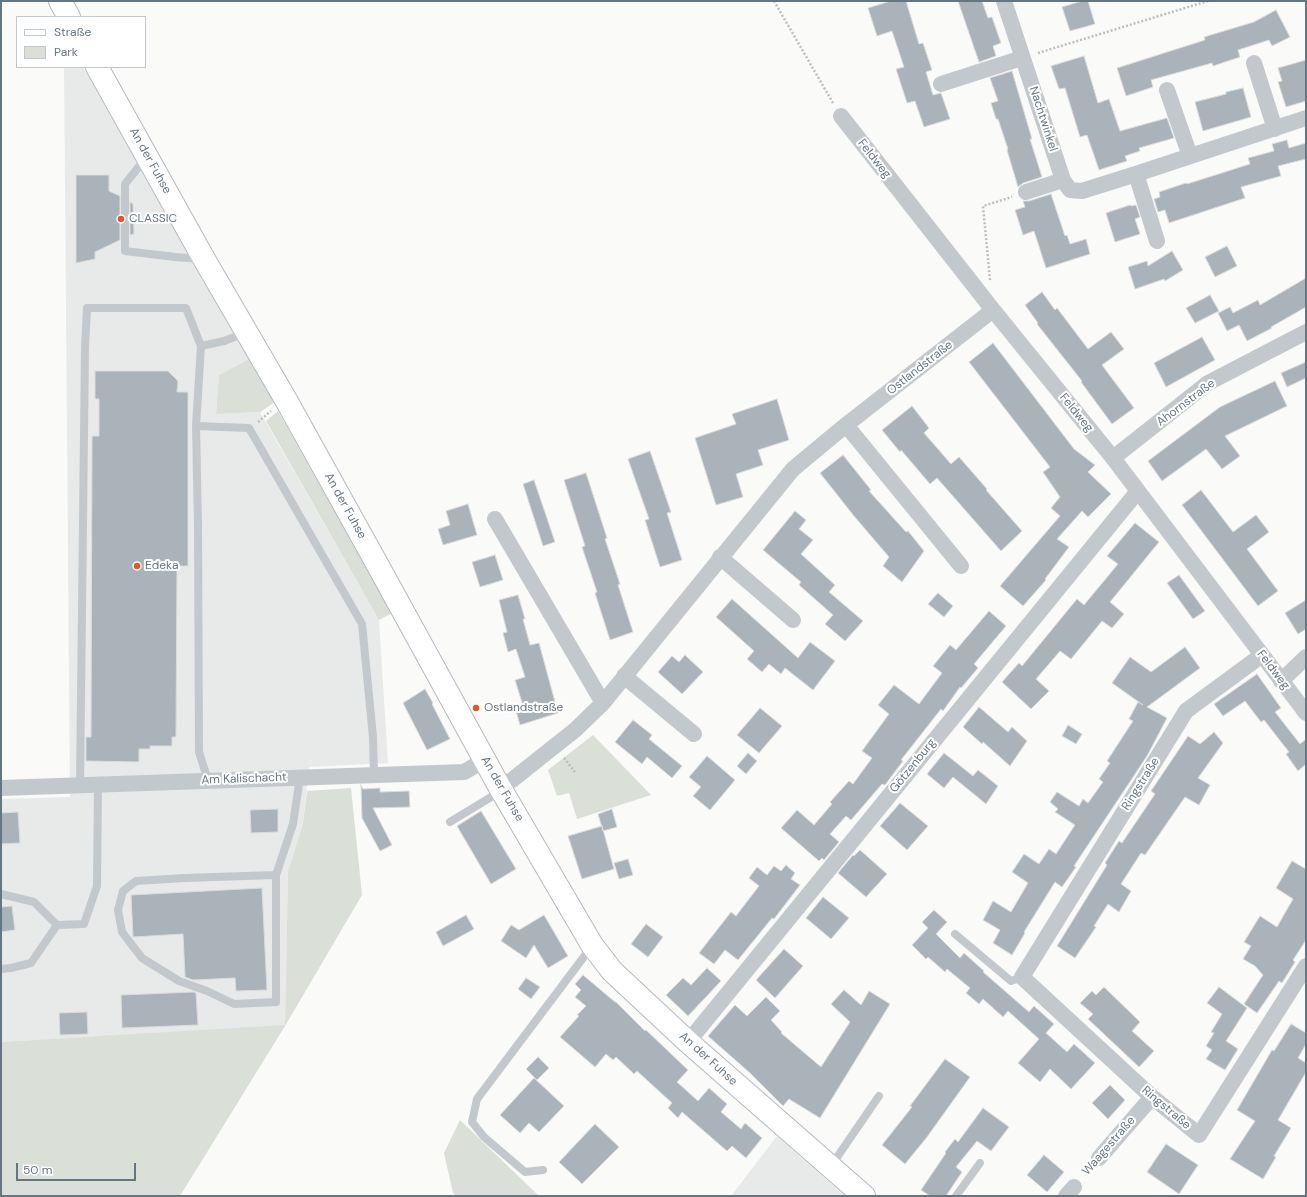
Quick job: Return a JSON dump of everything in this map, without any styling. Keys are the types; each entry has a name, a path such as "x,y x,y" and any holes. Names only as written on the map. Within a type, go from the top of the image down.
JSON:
{"street":[{"path":"60,1 68,16"},
{"name":"Nachtwinkel","path":"1004,1 1063,180"},
{"path":"941,84 1022,58"},
{"path":"1254,63 1276,129"},
{"name":"An der Fuhse","path":"98,68 246,333 286,400 501,789 592,945 612,971 688,1042 864,1196"},
{"path":"1167,90 1190,156"},
{"name":"Feldweg","path":"841,116 993,310 1113,458 1306,713"},
{"path":"1026,192 1063,180 1070,190 1082,191 1306,118"},
{"path":"1136,174 1157,241"},
{"name":"Ostlandstraße","path":"501,789 570,734 603,703 720,557 793,469 846,425 993,310"},
{"name":"Ahornstraße","path":"1113,458 1208,383 1306,332"},
{"path":"846,425 961,566"},
{"name":"Götzenburg","path":"688,1042 1138,491"},
{"path":"495,519 603,703"},
{"path":"720,557 793,620"},
{"name":"Ringstraße","path":"1262,655 1186,711 1022,977 1152,1097 1199,1135 1306,966"},
{"path":"1282,681 1306,657"},
{"path":"624,676 694,734"},
{"name":"Am Kalischacht","path":"1,788 464,772 485,760"},
{"name":"Waagestraße","path":"1099,1158 1152,1097"}],"lane":[{"path":"147,156 125,184 124,251 204,259"},
{"path":"80,786 85,347 87,308 186,308 201,346 196,426 198,525 198,752 208,780"},
{"path":"201,346 224,341 246,333"},
{"path":"196,426 250,428 362,624 374,774"},
{"path":"276,875 136,881 123,891 118,910 122,932 142,958 179,981 207,991 234,1004 276,1002 276,875 293,824 300,777"},
{"path":"1,894 34,902 57,925 84,924 97,886 98,785"},
{"path":"450,822 501,789"},
{"path":"1,969 31,963 57,925"},
{"path":"955,934 1011,981 1022,977"},
{"path":"543,1170 525,1172 484,1138 472,1122 477,1099 592,945"},
{"path":"830,1167 879,1096"},
{"path":"956,1196 980,1164"}],"path":[{"path":"774,1 841,116"},
{"path":"1022,58 1208,1"},
{"path":"990,280 983,206 1026,192"}],"shaded area":[{"path":"64,68 84,68 207,288 249,359 219,375 216,414 260,412 379,620 388,763 309,767 303,823 288,872 285,1026 1,1042 1,799 70,797"},
{"path":"777,1136 796,1153 845,1196 731,1196"}],"green space":[{"path":"249,359 275,402 260,412 216,414 219,375"},
{"path":"278,411 392,613 379,620 266,421"},
{"path":"593,735 651,795 577,819 569,793 557,796 548,770"},
{"path":"351,788 362,895 285,1026 180,1196 1,1196 1,1042 285,1025 288,872 303,823 307,791"},
{"path":"460,1120 539,1196 456,1196 453,1193 444,1153"}],"building":[{"path":"891,1 906,1 919,44 923,43 932,70 926,72 933,95 941,93 950,119 924,127 915,101 907,103 896,69 904,67 892,31 877,36 868,8"},
{"path":"958,1 982,1 988,18 992,17 1001,43 993,46 996,56 979,62"},
{"path":"1082,1 1088,1 1095,24 1070,31 1062,7"},
{"path":"1276,10 1290,37 1272,46 1269,40 1238,50 1240,57 1213,66 1212,63 1151,80 1153,87 1126,96 1117,68 1205,40 1204,37 1254,22"},
{"path":"1084,56 1098,103 1109,99 1120,131 1167,118 1174,138 1139,148 1140,151 1125,156 1127,161 1099,170 1087,135 1080,137 1065,88 1059,89 1051,66"},
{"path":"1306,60 1306,101 1286,107 1278,82 1282,81 1278,68"},
{"path":"1012,71 1042,177 1023,183 1018,187 1007,150 1008,149 991,103 998,101 990,78"},
{"path":"1243,88 1251,117 1203,131 1195,102"},
{"path":"1287,140 1289,148 1306,143 1306,159 1278,166 1281,176 1241,187 1245,198 1169,223 1165,210 1158,212 1154,199 1160,197 1159,192 1250,164 1248,158 1274,151 1272,144"},
{"path":"76,175 109,175 109,191 120,196 120,240 95,252 95,259 76,263"},
{"path":"1051,194 1065,236 1067,235 1070,244 1086,239 1090,254 1046,268 1034,231 1023,235 1015,210 1025,207 1023,201 1029,201"},
{"path":"130,202 133,204 134,234 130,235"},
{"path":"1130,205 1136,205 1140,217 1135,219 1140,234 1115,242 1106,213"},
{"path":"1227,246 1237,266 1215,277 1205,257"},
{"path":"1172,251 1183,270 1165,281 1164,279 1135,289 1128,267 1147,261 1148,266"},
{"path":"1306,278 1306,307 1271,327 1272,328 1247,341 1239,325 1227,331 1218,313 1230,307 1233,313 1258,300 1260,305"},
{"path":"1042,292 1055,310 1057,308 1088,349 1111,332 1124,349 1102,365 1134,408 1112,424 1081,382 1082,381 1037,324 1038,323 1025,305"},
{"path":"1210,295 1219,311 1195,323 1186,308"},
{"path":"1202,337 1215,360 1166,387 1154,363"},
{"path":"993,343 1074,449 1095,465 1088,472 1111,494 1088,517 1082,511 1057,539 1069,547 1045,579 1046,580 1023,606 1000,586 1060,516 1051,508 1060,497 1043,472 1050,467 969,362"},
{"path":"1306,362 1306,378 1287,387 1281,373"},
{"name":"Edeka","path":"95,371 168,371 178,381 177,392 188,392 188,566 177,566 176,737 172,737 172,746 150,746 150,749 139,749 139,762 86,761 86,737 91,737 92,436 99,436 99,399 95,399"},
{"path":"1275,381 1287,406 1225,436 1240,456 1222,469 1206,449 1162,481 1148,461 1220,407"},
{"path":"777,399 789,440 758,450 763,465 736,474 743,497 716,505 695,438 736,424 732,414"},
{"path":"912,406 929,428 924,433 951,464 959,457 1022,531 1001,551 937,478 930,484 882,430"},
{"path":"650,451 671,512 667,513 682,560 660,567 645,520 649,519 628,459"},
{"path":"843,455 871,490 869,491 906,532 908,531 924,551 902,582 883,566 889,557 820,473"},
{"path":"586,473 607,538 605,539 620,584 618,585 633,632 610,640 595,593 597,592 582,547 585,546 564,480"},
{"path":"534,480 555,542 543,546 523,484"},
{"path":"1201,490 1233,532 1256,515 1269,532 1247,549 1278,591 1258,606 1182,505"},
{"path":"468,504 477,535 443,545 438,529 450,525 446,511"},
{"path":"795,511 806,520 799,529 813,540 801,554 835,585 829,592 863,621 845,641 825,624 833,615 799,585 801,582 763,550"},
{"path":"1135,523 1159,542 1110,602 1124,614 1112,628 1102,621 1071,659 1060,651 1036,679 1049,691 1031,709 1002,682 1019,663 1022,666 1077,599 1084,605 1118,564 1107,556"},
{"path":"495,555 503,580 480,587 472,562"},
{"path":"1179,575 1205,611 1193,619 1167,583"},
{"path":"938,593 953,606 944,617 928,604"},
{"path":"518,595 525,619 523,619 530,645 539,643 558,713 520,725 516,711 524,709 515,680 525,677 516,649 508,652 503,633 507,632 499,600"},
{"path":"732,599 798,658 810,642 835,661 813,690 785,668 781,674 769,664 762,672 747,659 754,651 716,617"},
{"path":"1306,600 1306,629 1298,634 1285,613"},
{"path":"989,611 1006,626 974,664 978,668 961,688 960,687 943,711 941,709 901,760 903,761 885,785 882,784 851,820 846,816 830,834 839,842 824,860 822,858 819,861 781,828 797,810 814,825 832,804 830,802 849,781 853,784 872,758 862,751 889,714 878,705 894,685 919,704 942,673 933,666 950,645 956,650"},
{"path":"1185,647 1200,668 1147,707 1167,718 1147,756 1074,866 1076,867 1062,887 1055,882 1024,932 1025,933 1012,955 993,943 1000,930 983,920 993,901 1011,912 1028,883 1012,872 1024,854 1039,864 1049,849 1056,854 1075,825 1055,812 1058,809 1050,802 1057,792 1079,806 1083,799 1088,803 1103,782 1099,779 1110,763 1107,761 1133,721 1129,719 1138,702 1143,705 1112,683 1130,657 1151,672"},
{"path":"685,655 703,672 682,694 658,672 672,656 679,662"},
{"path":"1257,674 1281,708 1275,712 1300,744 1306,739 1306,764 1298,771 1286,754 1289,752 1264,720 1261,722 1245,701 1223,716 1214,704"},
{"path":"425,689 450,739 427,750 403,703"},
{"path":"979,707 1008,732 1012,727 1027,741 1010,766 983,742 982,744 963,727"},
{"path":"760,708 782,726 759,753 737,735"},
{"path":"633,720 652,735 649,739 682,766 672,778 647,757 642,764 615,742"},
{"path":"1068,725 1082,734 1076,744 1062,736"},
{"path":"1214,732 1223,743 1198,778 1210,785 1199,805 1185,797 1145,855 1141,853 1121,884 1131,891 1119,912 1108,904 1094,926 1096,927 1075,958 1057,946 1107,865 1105,863 1119,841 1122,843 1155,794 1151,791 1188,736 1200,744"},
{"path":"748,753 757,761 746,774 737,766"},
{"path":"944,753 973,776 978,770 998,786 986,804 953,777 944,788 927,774"},
{"path":"707,756 735,780 710,810 693,796 701,787 689,777"},
{"path":"361,785 363,789 380,788 380,792 409,791 410,807 373,808 392,845 380,851 362,818"},
{"path":"900,803 928,826 907,850 880,826"},
{"path":"278,809 278,832 251,833 250,810"},
{"path":"612,809 617,827 603,831 598,814"},
{"path":"481,811 516,869 491,884 457,826"},
{"path":"18,812 20,843 1,844 1,813"},
{"path":"602,826 614,869 582,879 568,836"},
{"path":"860,850 887,874 866,897 838,873 853,855 854,856"},
{"path":"628,859 633,875 619,879 614,863"},
{"path":"1292,861 1306,869 1306,940 1293,960 1295,962 1282,983 1279,981 1257,1013 1244,1004 1263,975 1255,966 1243,959 1251,946 1244,942 1260,916 1277,927 1293,899 1276,888"},
{"path":"786,865 795,873 791,879 800,885 774,919 772,918 738,960 725,950 714,964 699,953 731,912 736,916 759,886 749,878 757,867 767,875 774,866 781,871"},
{"path":"262,888 267,990 236,991 235,978 193,980 185,977 183,934 133,937 131,895"},
{"path":"823,897 849,918 831,939 806,918"},
{"path":"12,906 15,930 1,932 1,907"},
{"path":"934,910 947,922 936,934 960,958 964,953 984,971 983,972 1029,1012 1034,1006 1054,1024 1046,1033 1067,1052 1074,1044 1095,1063 1071,1089 1050,1069 1040,1082 1018,1063 1039,1039 1008,1011 1003,1017 983,999 979,1004 966,993 970,988 947,969 945,972 928,957 926,959 912,945 928,928 922,922"},
{"path":"466,915 474,929 443,946 436,932"},
{"path":"544,915 568,956 548,968 534,945 526,958 501,941 511,925 519,930"},
{"path":"646,924 663,937 648,957 631,944"},
{"path":"784,949 803,966 775,998 756,980"},
{"path":"707,968 721,981 688,1016 666,995 683,978 691,985"},
{"path":"583,975 616,1002 688,1070 677,1082 698,1101 709,1088 727,1104 721,1112 741,1129 745,1123 762,1138 746,1158 732,1146 727,1151 682,1112 678,1118 668,1108 672,1103 637,1071 634,1074 616,1057 613,1060 606,1054 595,1067 560,1037 586,1006 575,997 581,990 575,984"},
{"path":"526,978 540,987 531,999 518,989"},
{"path":"1104,987 1140,1022 1132,1031 1154,1051 1139,1067 1088,1019 1093,1014 1080,1003 1092,991 1096,995"},
{"path":"1219,987 1247,1008 1226,1041 1238,1049 1225,1070 1206,1059 1212,1050 1206,1046 1214,1033 1211,1032 1222,1014 1207,1003"},
{"path":"844,990 861,1005 869,991 890,1004 820,1118 789,1099 783,1106 750,1073 708,1036 735,1005 747,1016 766,997 780,1011 771,1020 782,1032 781,1033 821,1067 850,1022 831,1004"},
{"path":"196,993 198,1025 122,1028 121,995"},
{"path":"87,1012 88,1034 60,1035 59,1013"},
{"path":"1291,1024 1306,1033 1306,1044 1298,1058 1306,1063 1306,1072 1278,1120 1291,1128 1274,1156 1276,1157 1263,1179 1230,1159 1255,1121 1237,1110 1272,1050 1274,1051"},
{"path":"538,1057 549,1068 537,1080 526,1069"},
{"path":"945,1059 970,1077 927,1137 905,1164 882,1145 912,1107 910,1106"},
{"path":"534,1078 564,1106 539,1132 529,1123 520,1133 500,1115"},
{"path":"1110,1085 1125,1100 1108,1119 1092,1103"},
{"path":"983,1108 1009,1127 991,1151 977,1141 956,1167 962,1172 946,1196 930,1196 921,1190 946,1153 945,1152 955,1139 958,1142"},
{"path":"595,1124 619,1147 582,1184 559,1162"},
{"path":"1166,1144 1198,1165 1179,1194 1147,1172"},
{"path":"1044,1155 1064,1172 1047,1192 1027,1175"}],"place":[{"name":"CLASSIC","path":"121,219"},
{"name":"Edeka","path":"137,566"},
{"name":"Ostlandstraße","path":"476,708"}]}
